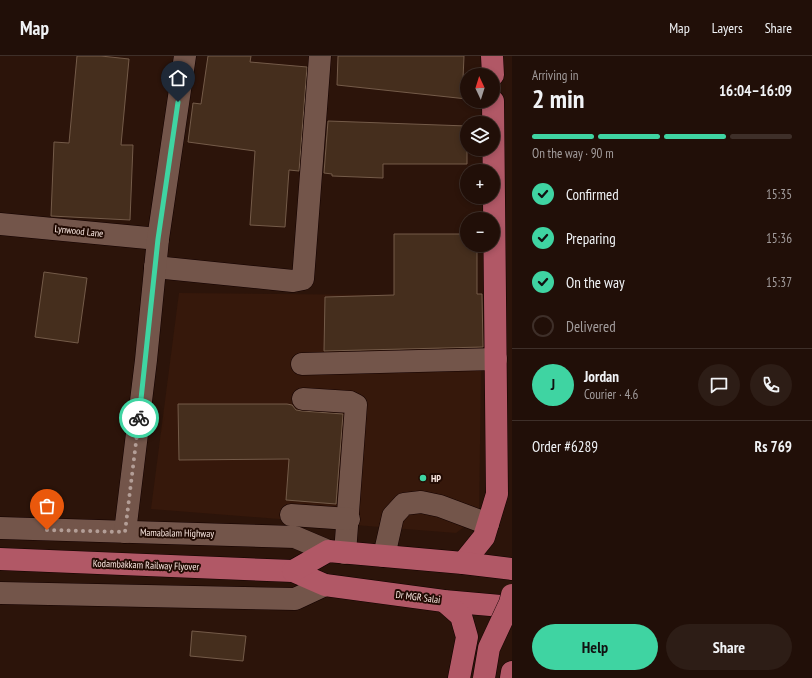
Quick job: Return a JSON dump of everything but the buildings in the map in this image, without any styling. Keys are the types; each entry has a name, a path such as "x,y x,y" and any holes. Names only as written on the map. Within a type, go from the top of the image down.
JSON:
{"main road":[{"path":"492,56 493,68"},
{"path":"462,562 484,537 497,494 493,108"},
{"path":"288,571 336,552 462,562 512,569"},
{"name":"Kodambakkam Railway Flyover","path":"0,559 288,571 325,585"},
{"name":"Dr MGR Salai","path":"325,585 444,601 512,607"},
{"path":"484,678 490,648 510,604 512,595"},
{"path":"444,601 461,616 467,637 459,678"},
{"path":"511,678 512,672"}],"street":[{"path":"125,532 146,360 158,239 185,56"},
{"path":"155,267 293,281 303,279 320,56"},
{"name":"Lynwood Lane","path":"0,224 158,239"},
{"path":"302,364 496,359"},
{"path":"303,399 350,402 356,405 349,519 336,552"},
{"path":"384,556 393,516 404,504 421,502 440,506 488,524"},
{"path":"290,515 349,519"},
{"name":"Mamabalam Highway","path":"0,528 295,536 336,552"},
{"path":"0,592 295,600 325,585"}],"shaded area":[{"path":"179,293 482,296 479,516 456,533 151,509"}],"way so far":[{"path":"47,530 125,532 139,418"}],"place":[{"name":"HP","path":"423,478"}],"route":[{"path":"139,418 158,239 178,102"}]}
